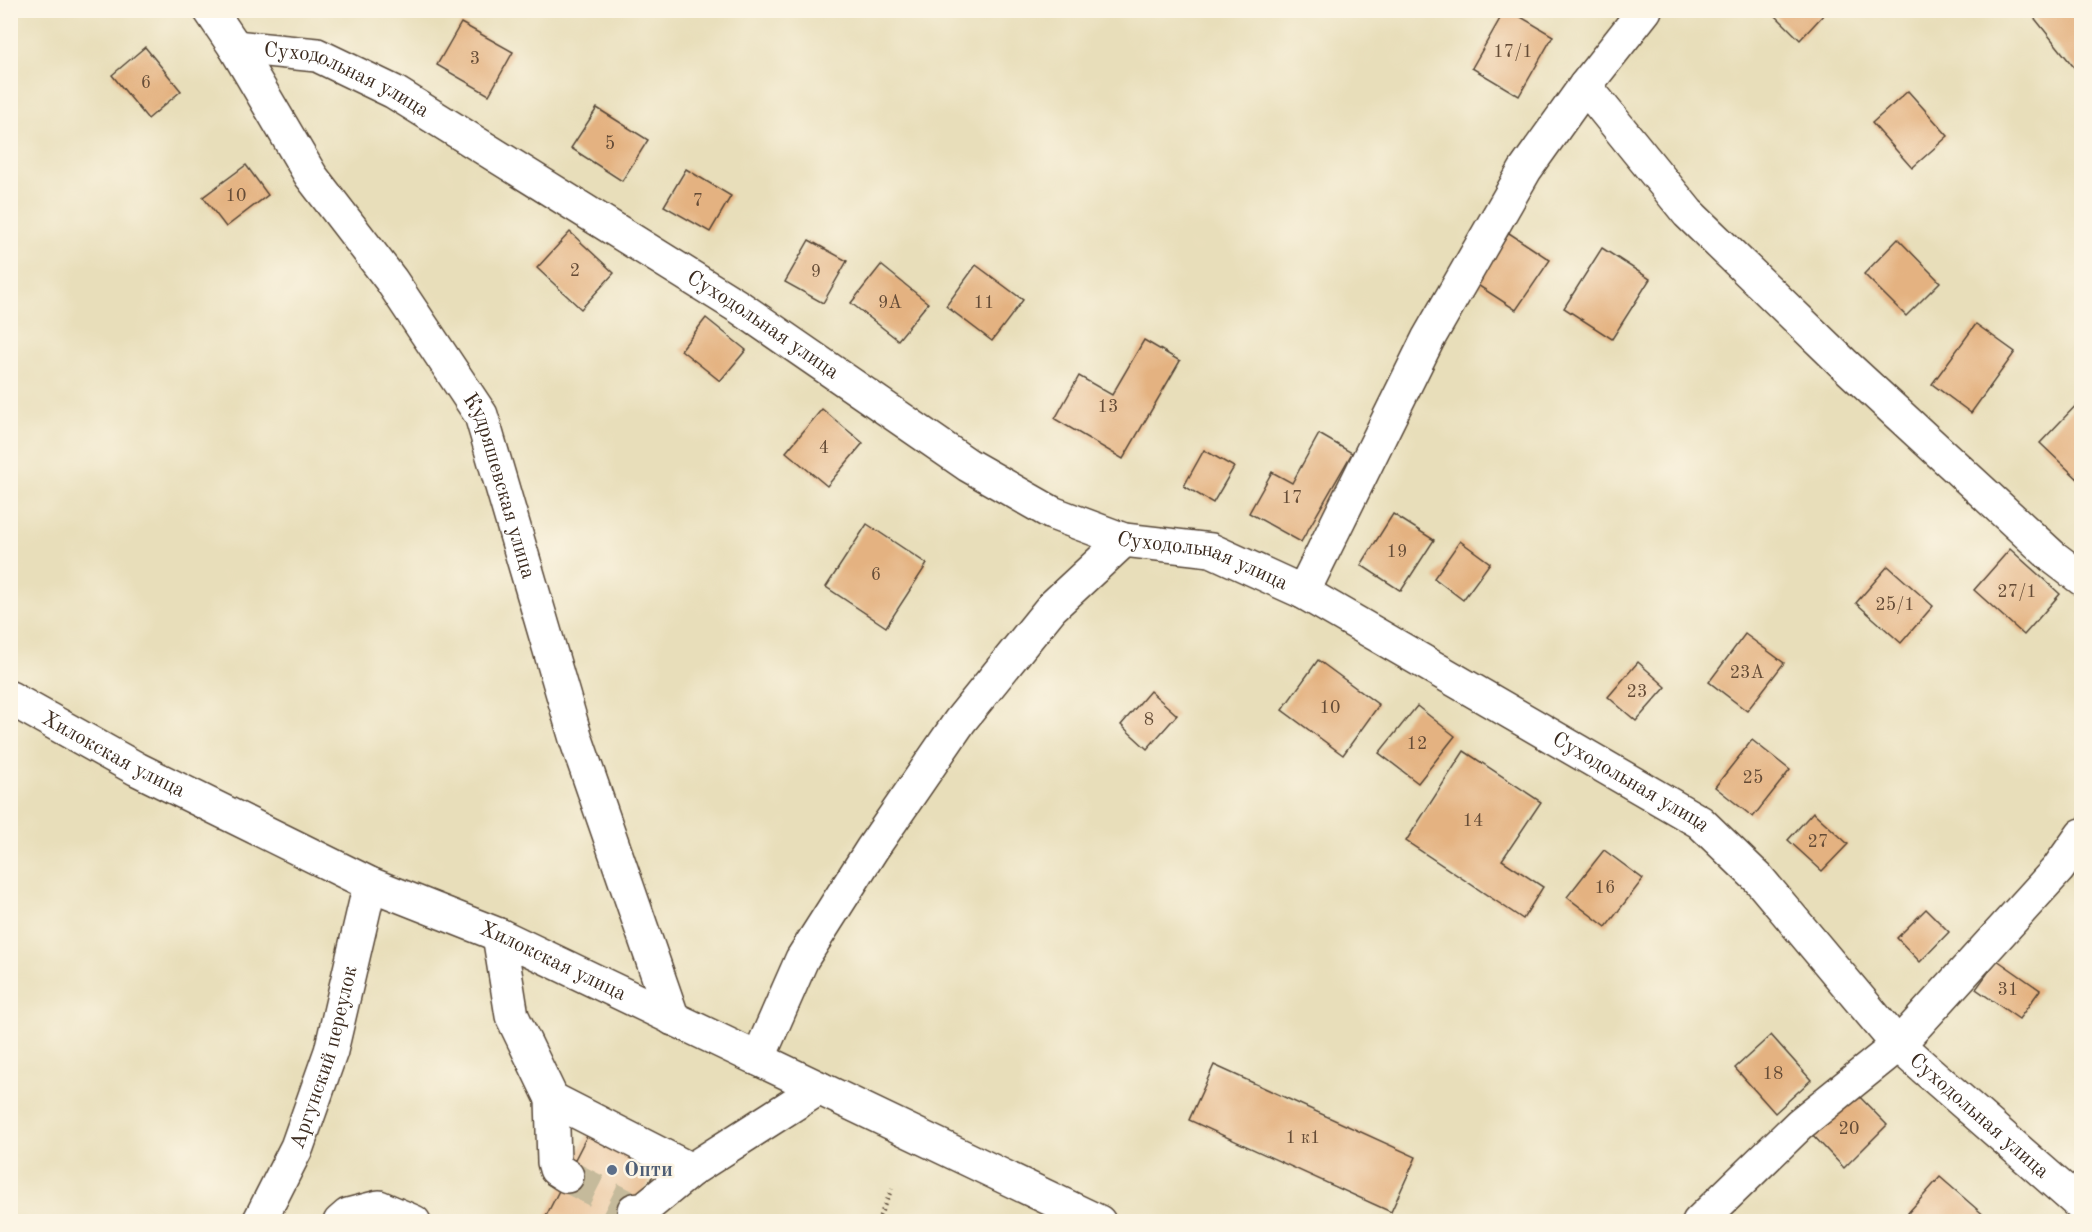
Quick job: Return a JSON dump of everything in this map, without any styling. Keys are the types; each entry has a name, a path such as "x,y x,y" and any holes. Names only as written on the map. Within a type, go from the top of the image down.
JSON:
{"street":[{"name":"Кудряшевская улица","path":"210,10 235,47 311,176 391,280 481,415 576,739 673,1019"},
{"path":"1303,592 1428,339 1525,170 1585,86 1645,10"},
{"name":"Суходольная улица","path":"235,47 317,55 394,92 739,307 968,465 1052,513 1124,540 1211,550 1303,592 1700,822 1758,878 1898,1045 2082,1206"},
{"path":"1585,86 1688,213 1843,363 2053,557 2082,579"},
{"path":"758,1059 802,959 872,849 960,721 1052,607 1124,540"},
{"name":"Хилокская улица","path":"10,698 137,769 370,884 499,935 1099,1221"},
{"path":"1699,1221 1800,1124 1898,1045 2058,869 2082,835"},
{"name":"Аргунский переулок","path":"259,1221 297,1147 331,1051 370,884"},
{"path":"499,935 512,1016 552,1099 554,1162 556,1169 567,1176"},
{"path":"634,1210 645,1208 691,1170 819,1088"},
{"path":"552,1099 691,1170"},
{"path":"340,1221 348,1215 379,1207 414,1221"}],"path":[{"path":"877,1221 892,1189"}],"building":[{"path":"992,10 1053,10 1053,13 993,15"},
{"path":"1505,10 1509,10 1553,36 1519,96 1472,68"},
{"path":"1770,10 1828,10 1800,40"},
{"path":"2028,10 2082,10 2082,68 2077,71"},
{"path":"461,23 513,52 489,95 437,65"},
{"path":"145,47 181,91 148,119 112,75"},
{"path":"1908,91 1948,136 1912,168 1872,123"},
{"path":"597,108 648,140 622,181 571,148"},
{"path":"246,165 268,195 226,227 203,197"},
{"path":"686,169 731,196 710,232 664,206"},
{"path":"570,232 614,273 581,309 537,268"},
{"path":"1509,233 1550,260 1516,310 1476,284"},
{"path":"1898,239 1940,282 1906,316 1864,274"},
{"path":"809,240 847,261 823,303 785,282"},
{"path":"1602,248 1650,279 1612,339 1564,308"},
{"path":"881,265 928,303 898,340 851,303"},
{"path":"976,265 1023,300 992,341 946,306"},
{"path":"706,318 746,350 720,381 681,350"},
{"path":"1976,324 2015,352 1971,413 1932,384"},
{"path":"1144,340 1180,361 1123,459 1055,419 1079,376 1112,395"},
{"path":"2082,399 2082,483 2040,443"},
{"path":"822,409 863,443 827,486 786,452"},
{"path":"1319,434 1352,453 1301,542 1249,513 1272,472 1292,483"},
{"path":"1204,450 1234,467 1213,503 1184,486"},
{"path":"1393,514 1434,540 1401,591 1361,565"},
{"path":"867,524 927,564 886,627 826,587"},
{"path":"1460,541 1490,563 1463,600 1434,578"},
{"path":"2010,549 2060,594 2024,635 1974,590"},
{"path":"1888,566 1933,606 1901,643 1856,603"},
{"path":"1745,634 1784,663 1747,711 1709,682"},
{"path":"1318,660 1379,705 1343,755 1282,710"},
{"path":"1638,662 1666,687 1636,721 1608,697"},
{"path":"1150,691 1177,715 1147,749 1121,725"},
{"path":"1417,706 1455,736 1418,783 1379,753"},
{"path":"1752,740 1790,770 1753,817 1715,787"},
{"path":"1464,751 1541,802 1502,860 1543,887 1523,919 1406,841"},
{"path":"1813,812 1848,844 1822,871 1788,840"},
{"path":"1604,850 1643,879 1606,927 1567,897"},
{"path":"1926,909 1949,932 1920,962 1897,938"},
{"path":"1997,960 2040,990 2019,1019 1976,989"},
{"path":"1771,1035 1811,1080 1775,1113 1735,1068"},
{"path":"1214,1065 1416,1157 1391,1212 1189,1120"},
{"path":"1854,1091 1887,1125 1844,1168 1810,1132"},
{"name":"Опти","path":"590,1130 658,1165 629,1222 543,1222"},
{"path":"1940,1177 1986,1217 1982,1222 1917,1222 1908,1213"}],"tunnel":[{"path":"567,1176 634,1210"}],"place":[{"name":"Опти","path":"612,1170"}]}
